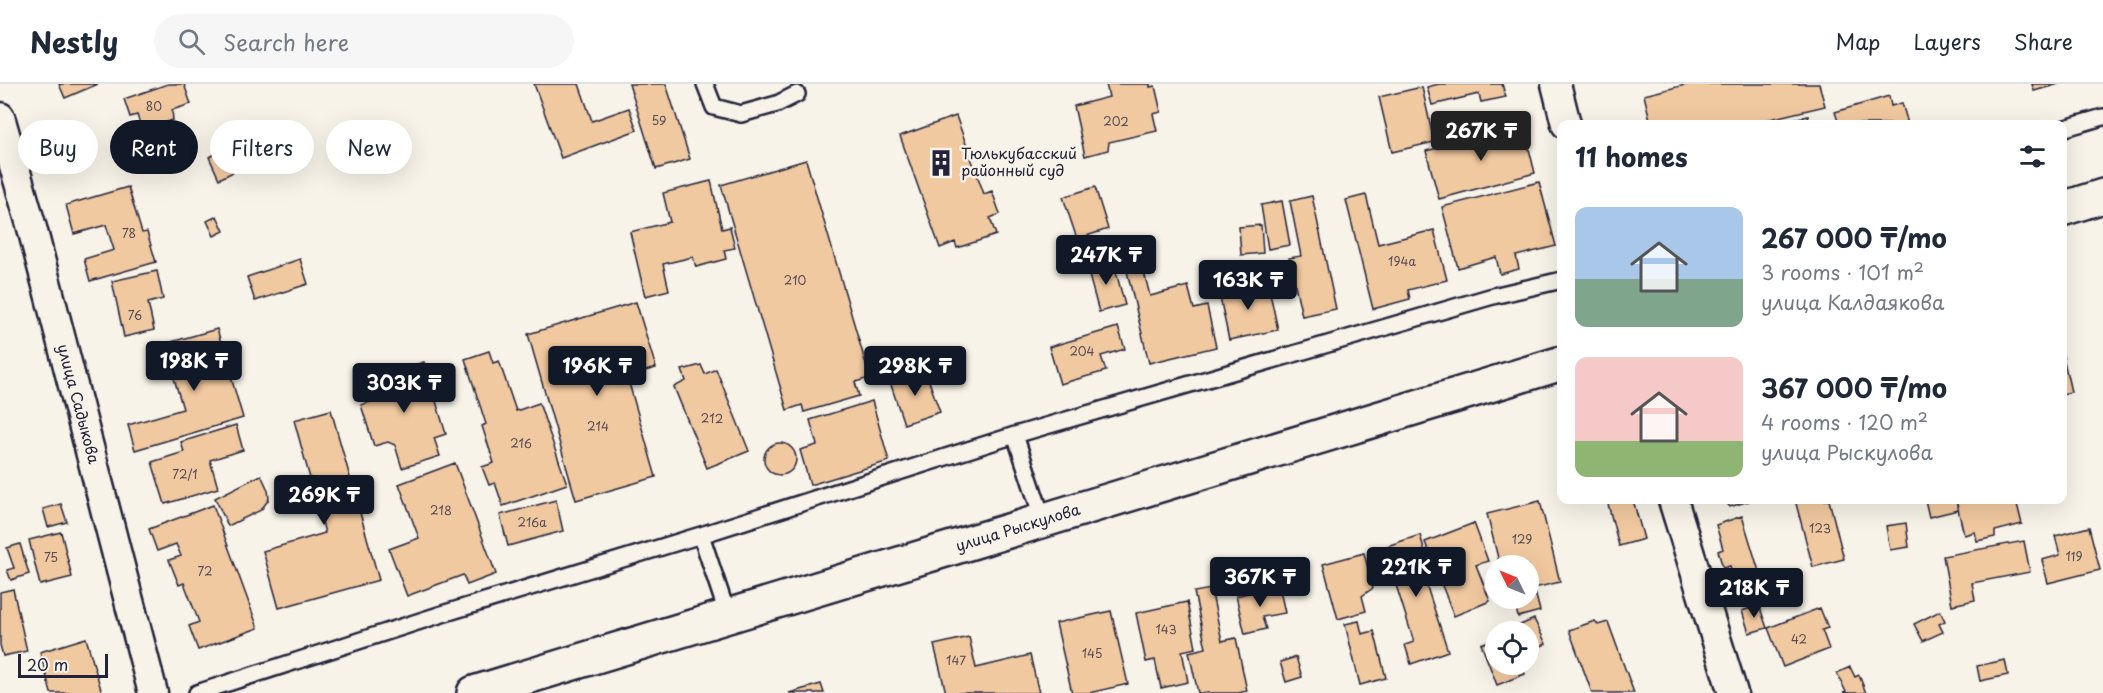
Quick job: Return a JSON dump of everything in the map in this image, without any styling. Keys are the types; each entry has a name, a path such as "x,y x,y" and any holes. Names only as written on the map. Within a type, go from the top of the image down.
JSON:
{"main road":[{"path":"2067,207 2103,196"},
{"name":"улица Рыскулова","path":"474,693 1557,365"}],"street":[{"path":"1556,84 1565,120"},
{"name":"улица Садыкова","path":"0,117 38,250 153,693"},
{"path":"1674,504 1733,693"}],"lane":[{"path":"705,84 714,107 741,114 777,104 797,94"},
{"path":"2067,128 2103,117"},
{"path":"197,693 1016,435 1492,296 1557,281"},
{"path":"1016,435 1043,520"},
{"path":"701,535 728,616"}],"building":[{"path":"59,84 98,84 65,98"},
{"path":"168,84 184,84 191,104 172,110 173,120 139,120 137,115 130,117 124,99"},
{"path":"534,84 579,84 592,121 629,108 637,130 561,158"},
{"path":"629,84 666,84 690,159 656,169"},
{"path":"1106,84 1155,86 1161,112 1153,114 1157,131 1109,142 1108,150 1085,156 1074,106 1109,97"},
{"path":"1439,84 1502,84 1506,97 1481,102 1479,94 1432,105 1427,87"},
{"path":"1689,84 1819,84 1825,106 1766,120 1650,120 1644,95"},
{"path":"2032,84 2059,84 2034,91"},
{"path":"1422,87 1434,142 1392,152 1379,97"},
{"path":"1889,96 1891,106 1902,103 1907,120 1838,120 1835,112"},
{"name":"Тюлькубасский районный суд","path":"956,116 984,194 992,191 1000,214 990,218 996,235 957,248 955,242 940,248 900,136"},
{"path":"1808,116 1809,120 1788,120"},
{"path":"1523,125 1535,173 1439,199 1426,151"},
{"path":"806,160 870,378 855,382 859,396 804,412 802,405 787,410 721,185"},
{"path":"217,174 229,174 219,179"},
{"path":"711,181 722,229 730,227 735,248 724,250 726,259 696,267 693,257 663,264 669,290 645,296 630,232 670,222 663,193"},
{"path":"1539,182 1556,246 1516,256 1519,269 1500,274 1496,257 1458,268 1442,207"},
{"path":"128,187 142,233 147,232 156,262 90,281 84,259 114,250 106,225 74,234 66,205"},
{"path":"1095,187 1108,229 1077,239 1063,197"},
{"path":"1366,195 1378,244 1434,230 1447,280 1408,290 1410,299 1373,309 1346,200"},
{"path":"1312,196 1336,309 1302,316 1289,258 1301,256 1290,201"},
{"path":"1282,201 1290,245 1268,249 1261,205"},
{"path":"217,216 224,231 214,236 207,221"},
{"path":"1261,225 1263,253 1241,255 1239,227"},
{"path":"300,259 308,284 255,301 247,277"},
{"path":"1113,261 1125,305 1099,312 1087,268"},
{"path":"1143,268 1150,296 1188,286 1194,309 1207,306 1216,347 1149,363 1127,271"},
{"path":"157,271 163,299 148,303 154,330 124,337 112,281"},
{"path":"1268,284 1278,330 1229,340 1218,288 1233,285 1234,290"},
{"path":"636,302 656,368 627,376 656,477 576,500 528,334"},
{"path":"1118,327 1125,349 1101,356 1106,371 1060,384 1049,347"},
{"path":"217,329 243,418 135,450 128,425 183,409 164,344"},
{"path":"489,351 493,363 499,361 516,411 539,403 567,484 503,506 495,483 489,485 482,467 494,463 482,426 486,424 465,359"},
{"path":"424,362 446,434 434,438 440,456 402,468 395,445 388,442 374,446 361,405 370,402 363,381"},
{"path":"701,365 705,374 716,369 749,451 707,468 674,387 686,381 682,370"},
{"path":"925,370 940,412 904,424 890,382"},
{"path":"2067,374 2071,392 2067,393"},
{"path":"872,401 889,461 810,485 800,450 817,445 810,420"},
{"path":"331,410 379,580 279,608 263,551 325,533 294,420"},
{"path":"236,425 243,450 210,460 218,488 165,504 152,462 184,452 181,442"},
{"path":"780,443 791,448 796,459 791,470 780,475 769,470 764,459 769,448"},
{"path":"455,463 496,574 467,585 463,575 407,596 389,549 419,538 399,484"},
{"path":"261,475 268,490 269,499 261,510 228,526 215,498"},
{"path":"556,500 563,531 508,546 500,515"},
{"path":"1540,501 1560,582 1539,587 1539,555 1497,555 1487,514"},
{"path":"61,504 67,522 48,527 43,509"},
{"path":"1608,504 1634,504 1644,539 1619,546"},
{"path":"1796,504 1830,504 1844,559 1813,567"},
{"path":"1926,504 1957,504 1958,510 1929,517"},
{"path":"1957,504 2017,504 2022,524 1995,531 1995,537 1977,541 1975,532 1964,535"},
{"path":"213,505 258,628 198,650 189,626 199,622 184,583 179,585 169,560 181,556 176,544 157,551 149,529"},
{"path":"1742,516 1762,581 1737,589 1730,566 1723,568 1718,551 1723,549 1716,525"},
{"path":"1474,523 1486,555 1485,562 1476,565 1485,588 1485,603 1454,616 1425,542"},
{"path":"1906,523 1909,547 1890,550 1886,526"},
{"path":"2089,527 2100,570 2048,583 2042,560 2060,555 2055,536"},
{"path":"61,532 72,577 40,585 29,540"},
{"path":"1420,535 1434,582 1426,584 1448,651 1411,664 1405,645 1414,642 1384,547"},
{"path":"2024,541 2030,572 1972,583 1975,600 1952,605 1943,556"},
{"path":"20,544 29,574 11,580 7,570 14,568 7,548"},
{"path":"1364,553 1373,588 1362,596 1366,611 1338,619 1323,564"},
{"path":"1279,585 1285,613 1262,617 1266,629 1245,634 1236,596"},
{"path":"13,589 27,651 3,656 0,645 0,592"},
{"path":"1211,589 1222,641 1236,638 1247,691 1198,693 1189,652 1206,648 1194,592"},
{"path":"1187,602 1196,648 1182,651 1188,682 1161,688 1155,660 1146,662 1136,613"},
{"path":"1759,605 1767,628 1749,633 1742,611"},
{"path":"1539,607 1540,611 1518,617 1516,609 1539,609"},
{"path":"1820,608 1828,628 1822,630 1829,649 1783,667 1768,628"},
{"path":"1111,611 1128,684 1089,693 1072,693 1056,623"},
{"path":"1940,611 1945,621 1939,624 1943,632 1923,641 1914,624"},
{"path":"1359,621 1362,634 1374,631 1386,678 1360,685 1345,624"},
{"path":"1595,621 1598,625 1608,622 1634,693 1592,693 1569,630"},
{"path":"1539,629 1546,644 1539,647"},
{"path":"969,637 976,668 1030,655 1039,693 946,693 934,645"},
{"path":"86,638 102,693 51,693 40,652"},
{"path":"1485,642 1485,654 1481,644"},
{"path":"1296,657 1302,677 1286,682 1280,662"},
{"path":"2005,660 2008,675 1980,681 1977,666"},
{"path":"1850,667 1855,677 1859,675 1866,693 1843,693 1846,692 1837,673"},
{"path":"1493,675 1522,675 1497,685"},
{"path":"821,684 824,693 789,693"}],"place":[{"name":"Тюлькубасский районный суд","path":"941,163"}]}
